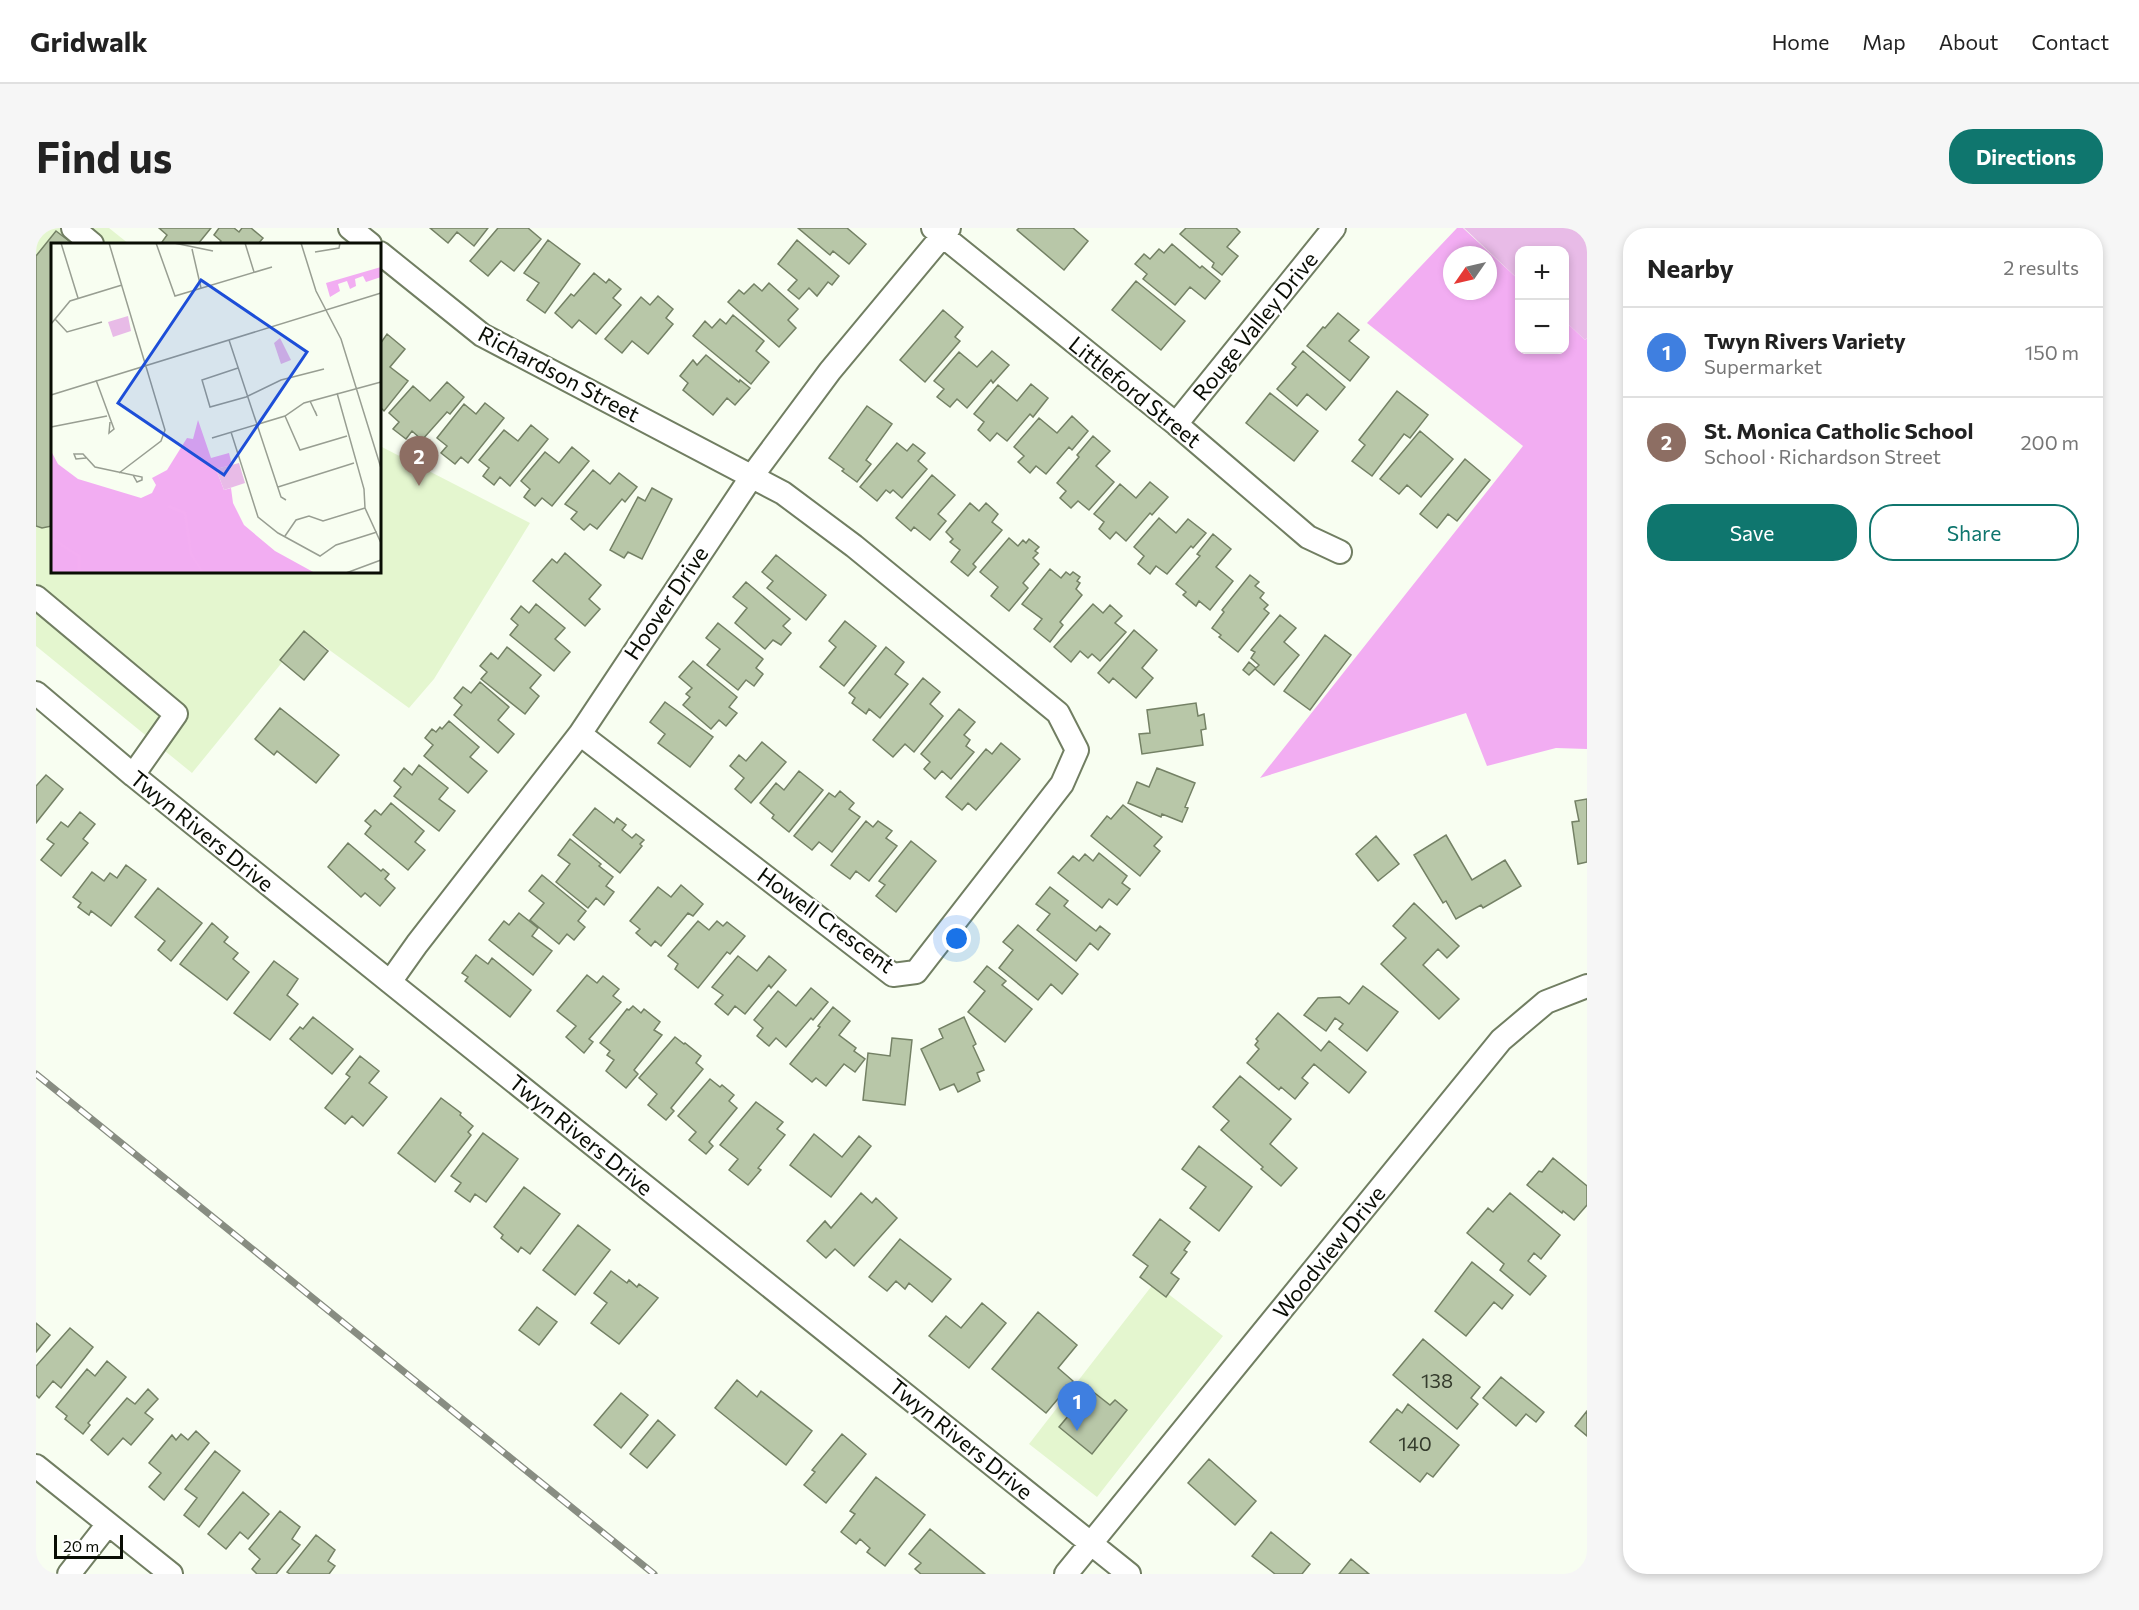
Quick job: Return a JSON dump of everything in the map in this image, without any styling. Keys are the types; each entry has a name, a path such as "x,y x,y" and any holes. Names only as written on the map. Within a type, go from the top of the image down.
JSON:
{"street":[{"path":"73,228 91,243"},
{"path":"350,228 369,243"},
{"name":"Rouge Valley Drive","path":"1176,424 1334,228"},
{"name":"Littleford Street","path":"942,231 1176,424 1308,537 1340,552"},
{"name":"Hoover Drive","path":"390,982 580,734 752,476 830,371 942,231"},
{"name":"Richardson Street","path":"381,254 482,335 752,476"},
{"name":"Howell Crescent","path":"580,734 893,975 916,972 1062,784 1077,750 1058,713 854,546 783,493 752,476"},
{"path":"36,597 176,714 133,775"},
{"name":"Twyn Rivers Drive","path":"36,693 133,775 1129,1574"},
{"name":"Woodview Drive","path":"1066,1574 1501,1040 1546,1002 1587,986"},
{"path":"36,1466 171,1574"},
{"path":"69,1574 108,1524"}],"shaded area":[{"path":"36,228 109,228 128,243 51,243 51,573 381,573 381,447 530,523 434,679 409,708 306,633 192,773 36,646"},
{"path":"1457,228 1463,228 1482,246 1443,246 1443,300 1497,300 1497,260 1515,276 1515,354 1569,354 1569,325 1585,340 1587,338 1587,749 1556,748 1487,766 1466,713 1260,778 1523,446 1367,323"},
{"path":"1464,228 1587,228 1587,338 1585,340 1569,325 1569,246 1515,246 1515,276 1497,259 1497,246 1483,246"},
{"path":"1154,1283 1223,1336 1097,1497 1029,1444"}],"building":[{"path":"159,228 211,228 199,243 164,243 167,235"},
{"path":"219,228 234,228 239,232 242,228 251,228 263,238 259,243 219,243 221,241 214,235"},
{"path":"430,228 488,228 474,246 457,232 448,243"},
{"path":"498,228 528,228 541,239 514,271 501,261 488,276 470,261"},
{"path":"798,228 847,228 866,244 849,264 833,251 830,255"},
{"path":"1019,228 1073,228 1088,241 1064,270 1017,230"},
{"path":"1186,228 1236,228 1240,232 1227,247 1238,256 1222,275 1212,267 1214,263 1180,234"},
{"path":"56,231 72,243 51,243 51,526 42,528 36,526 36,256"},
{"path":"548,240 580,264 545,313 527,300 539,283 524,273"},
{"path":"797,240 839,276 832,285 828,282 817,296 809,288 799,299 788,290 797,280 778,264"},
{"path":"1172,244 1200,268 1202,266 1220,281 1205,299 1190,287 1175,305 1143,279 1147,274 1135,264 1144,254 1150,259 1159,249 1164,253"},
{"path":"594,273 606,283 609,279 621,289 613,298 621,305 596,334 579,320 572,328 555,313 571,294 574,296"},
{"path":"1136,281 1185,321 1161,350 1112,310"},
{"path":"769,283 798,309 788,320 796,328 779,347 728,302 739,290 744,294 754,284 762,291"},
{"path":"658,296 673,309 666,318 673,324 648,354 632,341 622,353 605,339 641,297 650,305"},
{"path":"943,310 963,327 955,337 960,341 925,382 900,360"},
{"path":"1338,313 1359,330 1349,341 1369,357 1350,381 1307,346"},
{"path":"733,315 764,341 756,351 769,362 751,384 693,336 705,321 712,328 720,319 726,324"},
{"path":"387,334 405,349 390,367 408,381 384,411 381,408 381,343"},
{"path":"992,351 1009,365 993,383 991,380 967,408 957,399 950,407 937,397 944,389 934,381 959,352 977,367"},
{"path":"1303,351 1345,387 1326,410 1307,394 1297,406 1277,389 1296,367 1292,364"},
{"path":"706,355 739,382 740,380 750,388 735,405 727,398 713,415 683,390 688,383 680,376 693,360 697,365"},
{"path":"447,382 464,397 450,414 447,412 422,440 412,431 406,439 393,429 399,422 389,413 413,386 430,401"},
{"path":"1031,384 1048,398 1033,417 1030,414 1007,441 997,433 990,441 978,430 984,422 974,414 998,385 1017,401"},
{"path":"1397,391 1428,415 1410,438 1404,434 1372,476 1352,461 1365,445 1359,440"},
{"path":"1270,393 1318,431 1294,461 1246,423"},
{"path":"485,403 504,418 468,463 461,457 455,464 441,453 447,446 437,438 464,404 476,414"},
{"path":"867,406 892,424 866,460 871,464 857,482 829,458"},
{"path":"1072,416 1088,431 1072,450 1069,447 1046,474 1036,466 1030,473 1018,462 1024,456 1014,447 1039,418 1057,433"},
{"path":"531,425 548,439 510,486 500,477 494,485 483,476 489,468 479,460 504,430 518,441"},
{"path":"1420,431 1453,459 1421,497 1407,485 1399,494 1380,479"},
{"path":"1093,436 1110,451 1096,466 1114,482 1089,510 1078,501 1071,508 1060,498 1066,491 1057,483"},
{"path":"897,443 907,451 913,444 925,453 918,461 927,469 902,498 893,490 890,493 886,490 877,501 860,487"},
{"path":"572,447 589,461 552,506 542,498 535,506 524,497 530,489 521,481 545,452 559,463"},
{"path":"1465,459 1490,480 1457,521 1448,514 1437,528 1420,514"},
{"path":"593,470 610,484 619,473 637,487 625,502 622,499 597,529 590,524 584,530 571,519 577,512 565,504"},
{"path":"932,475 955,495 938,514 946,521 930,540 914,527 911,531 896,518"},
{"path":"1150,482 1168,497 1152,515 1150,513 1126,541 1116,532 1110,539 1099,529 1104,522 1094,514 1120,484 1136,498"},
{"path":"652,488 672,499 642,559 628,552 624,558 610,550 638,497 645,501"},
{"path":"970,503 979,511 986,503 998,514 992,522 1002,530 973,564 976,567 968,576 951,562 960,550 950,542 953,539 946,532"},
{"path":"1159,518 1176,533 1188,519 1206,533 1193,548 1191,546 1167,574 1156,566 1150,574 1138,564 1144,556 1134,547"},
{"path":"1213,534 1231,549 1216,567 1233,581 1210,610 1199,601 1196,606 1183,595 1186,592 1176,584 1200,556 1197,554"},
{"path":"1009,538 1018,546 1023,540 1026,543 1029,539 1039,547 1035,551 1038,553 1033,558 1039,564 1023,583 1028,588 1009,611 991,596 998,587 980,572"},
{"path":"565,553 601,585 589,599 600,609 585,626 533,581 552,559 557,563"},
{"path":"776,555 826,595 806,620 767,588 773,581 762,572"},
{"path":"1050,569 1061,578 1066,572 1070,575 1073,572 1080,577 1077,581 1080,583 1076,589 1082,595 1060,622 1063,625 1050,642 1034,629 1042,619 1022,604"},
{"path":"1250,575 1259,582 1255,586 1264,593 1260,598 1268,605 1264,609 1269,613 1238,652 1219,637 1221,635 1212,628 1224,612 1222,610"},
{"path":"746,582 790,619 783,626 791,633 781,645 773,640 765,649 735,623 747,608 733,597"},
{"path":"536,604 565,628 555,639 570,652 554,671 510,635 518,625 511,619 521,606 529,613"},
{"path":"1093,604 1103,613 1110,605 1122,616 1115,623 1126,632 1100,661 1092,654 1088,658 1080,651 1071,662 1054,647"},
{"path":"1280,615 1296,628 1284,642 1299,655 1274,685 1255,669 1249,675 1243,670 1249,662 1256,668 1259,665 1251,658 1255,652 1251,650"},
{"path":"845,621 876,646 844,686 820,667 836,647 829,641"},
{"path":"718,623 763,659 756,668 763,674 754,686 746,680 738,690 707,665 720,649 706,638"},
{"path":"1134,630 1157,650 1142,668 1153,678 1136,698 1113,678 1109,683 1098,673"},
{"path":"304,631 328,651 304,680 280,660"},
{"path":"1325,635 1351,655 1310,710 1284,691"},
{"path":"507,647 541,675 530,688 539,696 525,714 481,679 487,672 480,666 491,653 498,659"},
{"path":"886,647 904,662 895,674 908,684 880,718 869,709 866,714 852,703 855,698 849,693"},
{"path":"693,661 737,697 729,707 737,713 726,726 719,720 711,729 683,705 690,697 686,694 692,688 679,677"},
{"path":"923,678 940,692 930,704 943,716 914,752 905,744 893,757 873,740"},
{"path":"480,682 509,707 498,720 514,734 498,753 454,715 462,705 454,698 463,687 471,693"},
{"path":"665,702 713,737 690,767 658,743 665,734 650,722"},
{"path":"1196,703 1198,716 1204,714 1206,729 1201,730 1203,745 1142,754 1139,734 1150,733 1147,710"},
{"path":"280,708 339,755 316,783 277,751 274,755 255,739"},
{"path":"959,709 975,722 964,735 970,740 966,746 974,752 951,779 942,771 935,779 924,769 930,762 921,754"},
{"path":"449,721 479,747 470,757 487,771 468,793 424,756 433,745 425,738 432,729 436,732"},
{"path":"762,742 786,762 751,803 735,789 744,778 730,766 739,755 746,761"},
{"path":"1001,743 1020,759 976,810 968,803 962,810 946,797 986,749 992,754"},
{"path":"419,765 448,788 439,799 455,811 439,831 394,796 401,787 394,781 404,768 412,775"},
{"path":"1157,768 1195,783 1185,807 1188,808 1182,822 1162,814 1161,817 1128,803 1137,782 1149,787"},
{"path":"799,771 823,790 789,832 772,818 774,815 760,803 776,783 784,790"},
{"path":"46,775 63,789 36,823 36,786"},
{"path":"840,791 854,803 849,809 860,817 832,852 819,842 812,850 794,836 829,793 835,797"},
{"path":"1587,799 1587,862 1578,864 1572,822 1579,821 1575,801"},
{"path":"391,803 424,831 415,842 425,850 408,870 365,834 371,826 365,821 375,810 381,815"},
{"path":"1123,805 1162,837 1154,846 1160,851 1140,876 1091,836 1107,816 1111,819"},
{"path":"595,808 614,823 617,818 626,825 622,830 632,838 636,834 644,840 640,844 642,846 620,873 573,835"},
{"path":"80,812 95,824 83,839 88,843 61,876 41,860 54,844 47,839 61,822 68,827"},
{"path":"866,821 873,827 878,821 892,831 886,838 897,846 869,881 856,871 850,879 831,865"},
{"path":"1446,835 1472,880 1505,860 1521,886 1483,908 1481,905 1456,919 1446,901 1443,903 1414,855"},
{"path":"1376,836 1399,864 1378,881 1356,854"},
{"path":"570,839 613,877 606,886 614,892 604,905 596,898 588,908 556,882 570,864 558,855"},
{"path":"911,841 936,861 896,912 876,896 885,885 879,881"},
{"path":"348,843 381,871 383,869 389,874 385,879 395,888 380,906 365,893 361,897 328,867"},
{"path":"1099,853 1127,876 1122,883 1130,889 1117,905 1109,899 1102,908 1058,873 1073,856 1079,861 1085,854 1093,861"},
{"path":"126,865 146,880 111,926 91,911 89,915 78,907 81,903 73,897 92,872 104,881 110,873 117,878"},
{"path":"542,875 586,911 578,921 585,927 574,940 567,934 559,944 530,920 544,903 529,891"},
{"path":"681,885 703,904 693,916 688,913 661,946 655,941 651,946 636,933 640,929 630,921 658,887 671,897"},
{"path":"1050,887 1068,901 1064,906 1096,931 1100,926 1110,934 1098,950 1090,943 1076,961 1037,930 1050,914 1036,904"},
{"path":"158,888 202,923 171,961 158,950 165,941 135,917"},
{"path":"1414,903 1459,946 1447,958 1438,949 1423,965 1459,999 1439,1019 1381,964 1406,938 1393,926"},
{"path":"519,913 538,928 532,936 552,951 533,975 489,940 504,921 509,925"},
{"path":"698,921 709,930 717,921 723,926 727,922 745,936 730,954 727,952 698,988 675,969 678,964 668,956"},
{"path":"212,923 228,937 224,942 238,953 233,959 249,972 227,1000 180,964"},
{"path":"1018,925 1078,974 1062,994 1051,984 1038,1000 999,968 1013,950 1003,942"},
{"path":"476,955 488,964 492,958 531,990 510,1017 465,981 468,977 462,973"},
{"path":"738,956 757,971 769,956 786,970 771,988 769,985 745,1014 735,1006 728,1015 715,1004 723,995 712,987"},
{"path":"274,961 298,979 287,995 298,1004 270,1040 234,1013"},
{"path":"987,966 1006,981 1002,985 1032,1009 1005,1042 968,1012 985,991 974,982"},
{"path":"587,975 597,983 603,976 619,989 613,996 621,1002 589,1039 593,1042 584,1053 566,1037 576,1026 557,1011"},
{"path":"1363,986 1398,1012 1367,1051 1339,1029 1343,1024 1335,1018 1326,1031 1304,1015 1318,998 1340,997 1349,1004"},
{"path":"811,988 828,1002 786,1047 776,1038 769,1046 757,1036 763,1028 754,1020 778,991 796,1006"},
{"path":"633,1006 641,1013 644,1009 660,1022 654,1030 662,1035 634,1070 638,1074 626,1088 606,1071 614,1060 607,1055 610,1051 600,1043 627,1009"},
{"path":"833,1007 850,1021 839,1035 856,1048 854,1051 865,1059 855,1072 844,1064 826,1086 816,1078 812,1082 790,1064"},
{"path":"1278,1013 1321,1051 1329,1041 1366,1072 1349,1093 1314,1064 1302,1078 1308,1083 1295,1099 1281,1087 1279,1090 1247,1063 1259,1049 1255,1045 1258,1041 1256,1039"},
{"path":"313,1017 353,1049 332,1074 290,1039"},
{"path":"964,1017 976,1044 973,1046 984,1070 977,1073 980,1081 958,1092 954,1084 940,1090 921,1049 943,1038 939,1029"},
{"path":"675,1037 701,1056 696,1063 703,1069 671,1108 674,1111 666,1120 648,1105 657,1094 639,1078"},
{"path":"892,1038 912,1040 905,1105 863,1100 868,1053 890,1056"},
{"path":"360,1056 379,1071 369,1083 387,1097 363,1126 352,1116 345,1124 325,1108 350,1077 346,1074"},
{"path":"1240,1076 1291,1119 1270,1144 1297,1168 1281,1186 1221,1130 1229,1121 1213,1107"},
{"path":"710,1079 734,1095 729,1101 737,1108 709,1142 713,1146 706,1154 689,1140 696,1132 678,1116"},
{"path":"441,1098 461,1113 460,1115 473,1126 468,1132 471,1135 435,1182 398,1153"},
{"path":"756,1102 783,1122 777,1129 785,1135 758,1168 761,1170 748,1185 729,1170 738,1159 720,1145"},
{"path":"483,1133 518,1159 486,1202 475,1194 470,1202 455,1191 461,1183 451,1176"},
{"path":"814,1134 842,1157 859,1136 871,1146 831,1197 790,1165"},
{"path":"1199,1146 1252,1187 1219,1231 1190,1208 1206,1187 1182,1169"},
{"path":"1553,1158 1587,1186 1587,1205 1574,1220 1527,1185"},
{"path":"524,1187 560,1214 530,1254 521,1247 518,1252 501,1238 503,1235 494,1227"},
{"path":"861,1193 872,1203 876,1198 897,1218 854,1266 835,1249 826,1258 807,1241 825,1221 831,1228"},
{"path":"1510,1193 1560,1235 1541,1259 1534,1253 1528,1261 1546,1276 1530,1295 1500,1270 1504,1264 1467,1233 1488,1208 1493,1212"},
{"path":"1160,1219 1190,1242 1184,1250 1187,1252 1171,1273 1179,1279 1166,1297 1140,1277 1148,1266 1133,1255"},
{"path":"578,1225 610,1250 575,1295 543,1270"},
{"path":"900,1239 951,1279 932,1302 909,1283 905,1289 896,1281 887,1291 869,1277"},
{"path":"1472,1262 1513,1295 1502,1309 1494,1302 1466,1336 1435,1311"},
{"path":"611,1271 627,1283 629,1280 637,1287 639,1284 658,1298 619,1344 591,1323 607,1303 594,1293"},
{"path":"982,1303 1006,1323 969,1368 929,1336 946,1316 961,1328"},
{"path":"537,1307 557,1322 539,1345 519,1330"},
{"path":"1038,1312 1077,1345 1058,1368 1073,1381 1046,1413 992,1369"},
{"path":"36,1323 50,1335 36,1352"},
{"path":"70,1328 93,1347 61,1388 53,1381 39,1398 36,1395 36,1366"},
{"path":"1423,1339 1480,1387 1471,1398 1478,1404 1457,1429 1393,1375"},
{"path":"107,1361 126,1377 88,1423 90,1425 83,1434 65,1419 67,1416 56,1407 87,1369 95,1376"},
{"path":"1501,1377 1544,1412 1536,1422 1526,1414 1516,1426 1483,1398"},
{"path":"737,1380 757,1397 761,1391 812,1431 786,1465 715,1408"},
{"path":"1087,1387 1110,1405 1115,1400 1127,1410 1092,1454 1059,1427 1069,1415 1066,1412"},
{"path":"148,1389 158,1399 145,1413 153,1419 131,1445 123,1438 108,1455 91,1440 127,1398 135,1404"},
{"path":"621,1393 648,1415 621,1448 594,1425"},
{"path":"1408,1404 1459,1445 1433,1477 1427,1473 1420,1482 1370,1442 1397,1409 1402,1413"},
{"path":"1587,1411 1587,1436 1575,1426"},
{"path":"658,1420 675,1435 647,1468 630,1454"},
{"path":"196,1431 209,1443 164,1500 149,1487 161,1473 149,1463 172,1435 176,1440 181,1434 188,1440"},
{"path":"842,1434 866,1454 826,1503 804,1485 815,1472 812,1470"},
{"path":"215,1451 240,1471 199,1527 184,1515 197,1498 185,1489"},
{"path":"1209,1459 1256,1501 1235,1525 1188,1483"},
{"path":"876,1477 925,1515 885,1566 867,1552 870,1548 860,1539 856,1544 841,1532 855,1514 850,1511"},
{"path":"243,1492 269,1514 248,1539 240,1532 226,1549 208,1534"},
{"path":"280,1511 300,1527 292,1539 300,1545 276,1574 257,1574 252,1569 260,1559 249,1549"},
{"path":"930,1529 985,1574 921,1574 915,1569 921,1563 909,1554"},
{"path":"1271,1532 1310,1564 1302,1574 1275,1574 1252,1556"},
{"path":"316,1535 335,1550 328,1561 335,1566 329,1574 290,1574 287,1572"},
{"path":"1351,1559 1369,1574 1339,1574"}],"railway":[{"path":"36,1074 654,1574"}],"place":[{"name":"St. Monica Catholic School","path":"419,486"},
{"name":"Twyn Rivers Variety","path":"1077,1431"}]}
